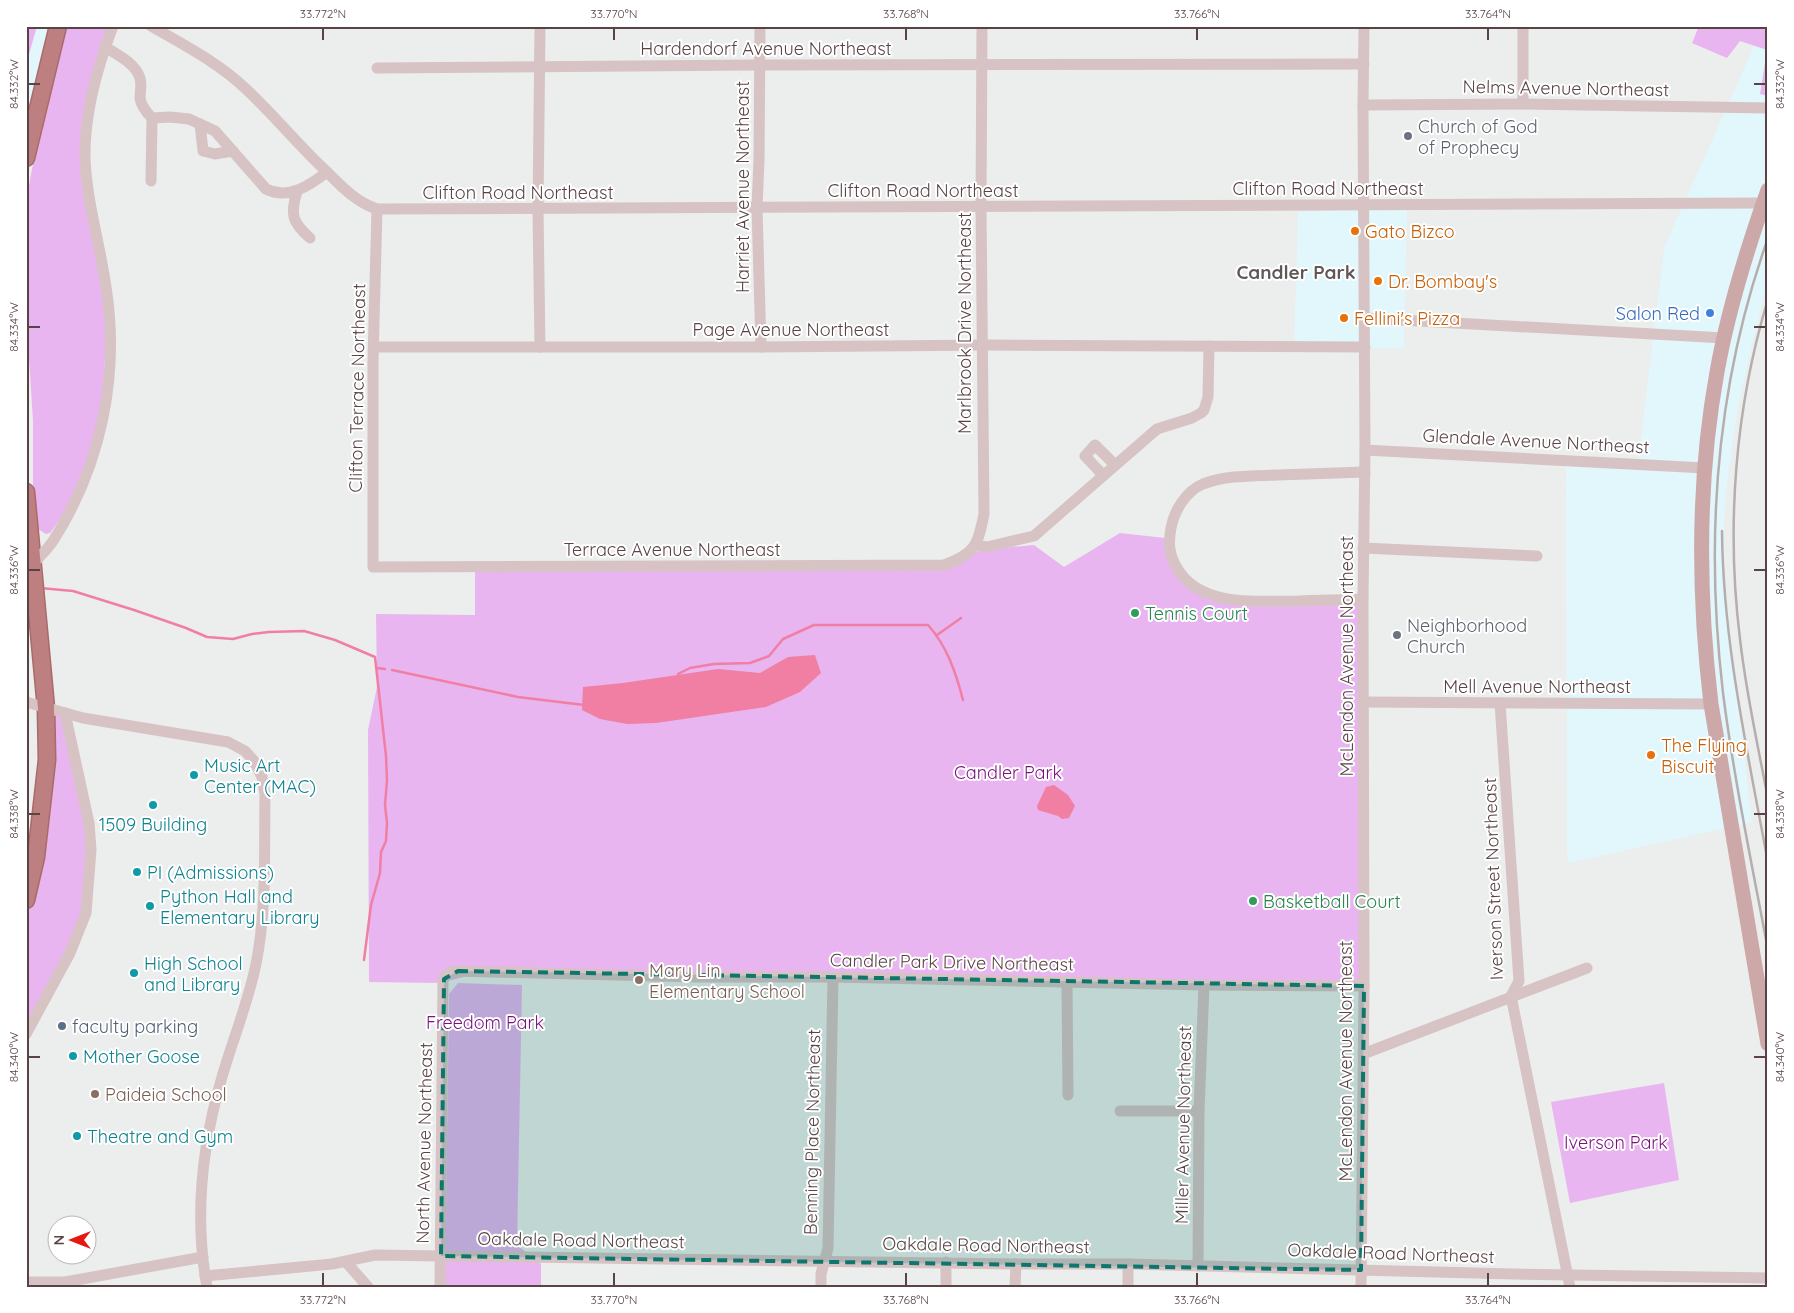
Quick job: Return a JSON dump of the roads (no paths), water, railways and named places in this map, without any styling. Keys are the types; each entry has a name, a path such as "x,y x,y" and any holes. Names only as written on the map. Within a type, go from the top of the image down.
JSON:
{"highway":[{"path":"26,158 58,26"},
{"path":"26,492 46,708 47,760 36,856 27,891"}],"main road":[{"path":"1766,196 1740,272 1724,338 1712,402 1702,511 1702,578 1705,651 1711,704 1768,1044"}],"street":[{"path":"33,564 52,542 76,497 96,448 108,394 111,340 106,287 87,186 85,157 88,118 105,47 113,26"},
{"name":"Clifton Road Northeast","path":"151,26 222,69 269,112 304,151 327,172 364,204 377,209 538,210 1363,205 1766,196"},
{"path":"540,26 538,210 540,347"},
{"name":"Harriet Avenue Northeast","path":"760,26 758,208 761,347"},
{"name":"Marlbrook Drive Northeast","path":"967,554 976,545 984,514 981,207 982,26"},
{"name":"McLendon Avenue Northeast","path":"1361,1287 1364,986 1364,26"},
{"path":"1523,26 1523,104"},
{"path":"105,47 127,60 139,76 142,88 140,97 143,107 152,118 151,180"},
{"name":"Hardendorf Avenue Northeast","path":"378,68 982,64 1364,64"},
{"name":"Nelms Avenue Northeast","path":"1363,105 1523,104 1768,108"},
{"path":"152,118 170,116 189,119 215,131 266,189 274,193 297,191 327,172"},
{"path":"200,124 203,151 215,154 233,151"},
{"path":"297,191 294,202 297,226 310,238"},
{"name":"Clifton Terrace Northeast","path":"373,567 372,482 377,209"},
{"path":"1365,318 1724,338"},
{"name":"Page Avenue Northeast","path":"375,347 983,345 1365,347"},
{"path":"976,545 987,547 1034,536 1157,429 1192,418 1204,410 1208,397 1209,346"},
{"path":"1104,475 1085,456 1096,445 1115,464"},
{"name":"Glendale Avenue Northeast","path":"1365,450 1705,468"},
{"path":"1363,599 1242,600 1218,597 1196,588 1180,574 1171,557 1168,542 1178,508 1189,493 1201,484 1226,477 1365,472"},
{"path":"1364,548 1537,556"},
{"name":"Terrace Avenue Northeast","path":"373,567 944,565 956,561 967,554"},
{"path":"26,702 83,718 228,742 250,755 262,776 265,794 259,948 250,986 221,1079 205,1150 200,1204 206,1281"},
{"name":"Mell Avenue Northeast","path":"1363,702 1711,704"},
{"name":"Iverson Street Northeast","path":"1500,703 1519,981 1511,996 1570,1287"},
{"path":"26,1034 70,954 86,913 91,850 89,823 65,713"},
{"path":"1363,1054 1587,968"},
{"name":"Candler Park Drive Northeast","path":"449,973 458,971 696,977 833,977 1204,985 1364,986"},
{"name":"North Avenue Northeast","path":"440,1287 443,980 449,973"},
{"name":"Benning Place Northeast","path":"821,1287 821,1274 828,1248 833,977"},
{"path":"1067,982 1068,1096"},
{"name":"Miller Avenue Northeast","path":"1198,1266 1199,1111 1204,985"},
{"path":"1120,1111 1199,1111"},
{"name":"Oakdale Road Northeast","path":"206,1281 346,1262 364,1256 375,1255 1128,1264 1768,1278"},
{"path":"26,1282 65,1282 203,1257"},
{"path":"346,1262 368,1287"},
{"path":"946,1262 946,1287"},
{"path":"1015,1287 1016,1264"},
{"path":"1128,1264 1128,1287"}],"waterway":[{"path":"40,588 73,591 134,610 207,637 233,639 269,632 304,631 335,640 375,657 386,756 385,805 387,823 386,841 381,852 380,873 371,905 364,960"},
{"path":"937,635 961,618"},
{"path":"678,674 690,668 714,664 750,663 769,656 783,639 814,625 928,625 935,633 950,660 963,700"},
{"path":"377,668 385,669"},
{"path":"392,670 518,697 584,705"}],"railway":[{"path":"1768,238 1750,293 1736,349 1726,406 1719,463 1715,578 1718,636 1727,725 1768,950"},
{"path":"1768,299 1757,340 1741,425 1734,511 1736,596 1743,659 1752,719 1768,799"},
{"path":"1722,531 1723,573 1732,657 1768,863"}],"place":[{"name":"Church of God of Prophecy","path":"1408,136"},
{"name":"Gato Bizco","path":"1355,231"},
{"name":"Dr. Bombay's","path":"1378,281"},
{"name":"Salon Red","path":"1710,313"},
{"name":"Fellini's Pizza","path":"1344,318"},
{"name":"Tennis Court","path":"1135,613"},
{"name":"Neighborhood Church","path":"1397,635"},
{"name":"The Flying Biscuit","path":"1651,755"},
{"name":"Music Art Center (MAC)","path":"194,775"},
{"name":"1509 Building","path":"153,805"},
{"name":"PI (Admissions)","path":"137,872"},
{"name":"Basketball Court","path":"1253,901"},
{"name":"Python Hall and Elementary Library","path":"150,906"},
{"name":"High School and Library","path":"134,973"},
{"name":"Mary Lin Elementary School","path":"639,980"},
{"name":"faculty parking","path":"62,1026"},
{"name":"Mother Goose","path":"73,1056"},
{"name":"Paideia School","path":"95,1094"},
{"name":"Theatre and Gym","path":"77,1136"}],"district":[{"name":"Candler Park","path":"1296,272"}],"park label":[{"name":"Freedom Park","path":"485,1022"},
{"name":"Iverson Park","path":"1616,1142"}]}
